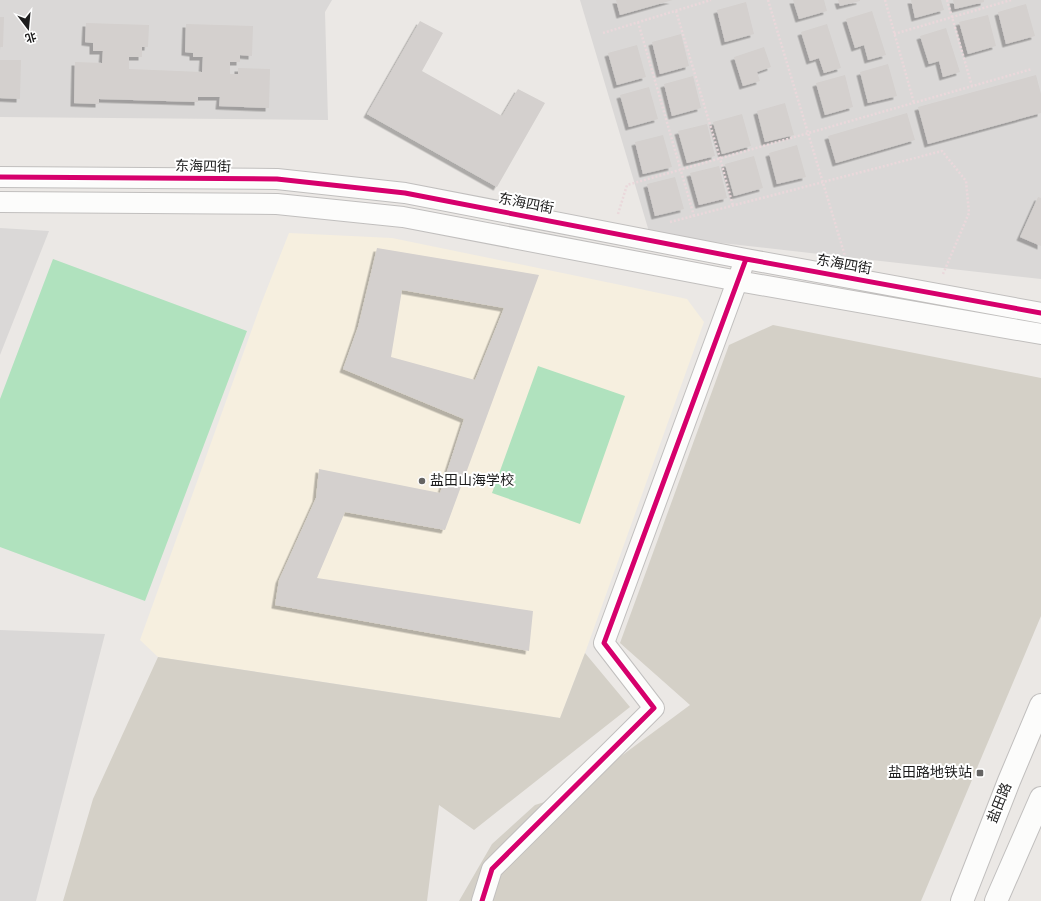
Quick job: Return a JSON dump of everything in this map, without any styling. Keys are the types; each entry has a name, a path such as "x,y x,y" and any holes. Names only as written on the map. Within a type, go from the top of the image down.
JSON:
{"street":[{"name":"东海四街","path":"0,177 277,179 405,193 746,259 1041,313"},
{"path":"0,202 277,204 403,217 738,281 1041,334"},
{"path":"482,901 492,869 654,708 604,643 746,259"},
{"name":"盐田路","path":"962,901 1009,781 1041,705"},
{"path":"996,901 1041,798"}],"path":[{"path":"603,33 711,0"},
{"path":"768,0 846,259"},
{"path":"885,0 914,103"},
{"path":"947,0 972,86"},
{"path":"894,34 1011,0"},
{"path":"676,11 733,206"},
{"path":"638,22 694,216"},
{"path":"616,220 627,185 1032,69"},
{"path":"666,223 942,151 966,181 969,213 942,276"}],"shaded area":[{"path":"0,0 332,0 325,12 328,120 0,117"},
{"path":"580,0 1041,0 1041,279 650,235"},
{"path":"0,228 49,231 0,355"},
{"name":"盐田山海学校","path":"289,233 392,238 687,299 704,322 585,653 560,718 158,657 140,640 261,304"},
{"path":"773,325 1041,378 1041,616 921,901 459,901 492,844 535,805 570,794 690,705 620,643 729,345"},
{"path":"0,630 105,634 36,901 0,901"},
{"path":"585,653 630,707 474,830 439,805 427,901 63,901 93,799 158,657 560,718"}],"green space":[{"path":"53,259 247,331 145,601 0,547 0,399"},
{"path":"538,366 625,396 580,524 492,493"}],"building":[{"path":"616,0 673,0 620,15"},
{"path":"793,0 824,0 827,11 799,19"},
{"path":"838,0 860,0 860,1 840,6"},
{"path":"911,0 941,0 944,10 915,18"},
{"path":"953,0 984,0 984,2 955,9"},
{"path":"746,2 754,34 725,42 717,10"},
{"path":"1026,4 1035,36 1006,44 998,12"},
{"path":"872,11 886,55 868,60 864,45 855,48 846,19"},
{"path":"988,15 996,46 968,54 959,22"},
{"path":"0,17 4,17 3,47 0,47"},
{"path":"420,21 443,33 422,71 502,116 518,89 545,103 497,187 367,114"},
{"path":"86,23 149,25 148,47 142,47 142,57 129,57 129,69 202,72 203,57 193,57 193,53 185,52 186,24 253,26 252,56 240,55 240,62 230,62 230,74 238,74 238,68 270,69 269,108 219,106 220,97 198,97 198,102 99,99 99,104 74,103 75,62 102,63 103,51 93,51 93,43 85,42"},
{"path":"827,24 841,68 824,73 819,58 810,61 801,32"},
{"path":"946,28 960,72 943,77 939,61 929,64 920,36"},
{"path":"681,34 689,66 660,74 652,42"},
{"path":"637,45 646,77 617,85 608,53"},
{"path":"764,47 771,67 757,72 760,81 743,86 734,57"},
{"path":"0,60 21,60 20,99 0,98"},
{"path":"888,64 897,96 868,103 860,72"},
{"path":"845,75 853,107 825,115 816,83"},
{"path":"1036,75 1041,94 1041,113 928,144 918,107"},
{"path":"693,76 701,108 672,116 664,84"},
{"path":"649,87 658,119 629,127 620,95"},
{"path":"785,103 794,135 765,142 757,111"},
{"path":"907,113 915,140 836,163 828,136"},
{"path":"742,114 751,146 722,154 713,122"},
{"path":"707,124 715,156 687,163 678,131"},
{"path":"663,135 672,167 643,174 635,142"},
{"path":"797,145 806,177 777,184 769,153"},
{"path":"754,156 763,188 734,196 725,164"},
{"path":"719,166 727,198 699,205 690,173"},
{"path":"675,177 684,209 655,216 647,184"},
{"path":"1038,197 1041,198 1041,246 1020,237"},
{"path":"377,248 539,275 445,530 345,512 317,578 533,611 529,651 275,605 279,580 316,498 319,469 440,493 464,419 343,369 358,327","holes":["402,290 504,308 475,380 391,357"]}],"cycle path":[{"path":"0,177 277,179 405,193 746,259 1041,313"},
{"path":"482,901 492,869 654,708 604,643 746,259"}],"place":[{"name":"盐田山海学校","path":"422,481"},
{"name":"盐田路地铁站","path":"980,773"}]}
